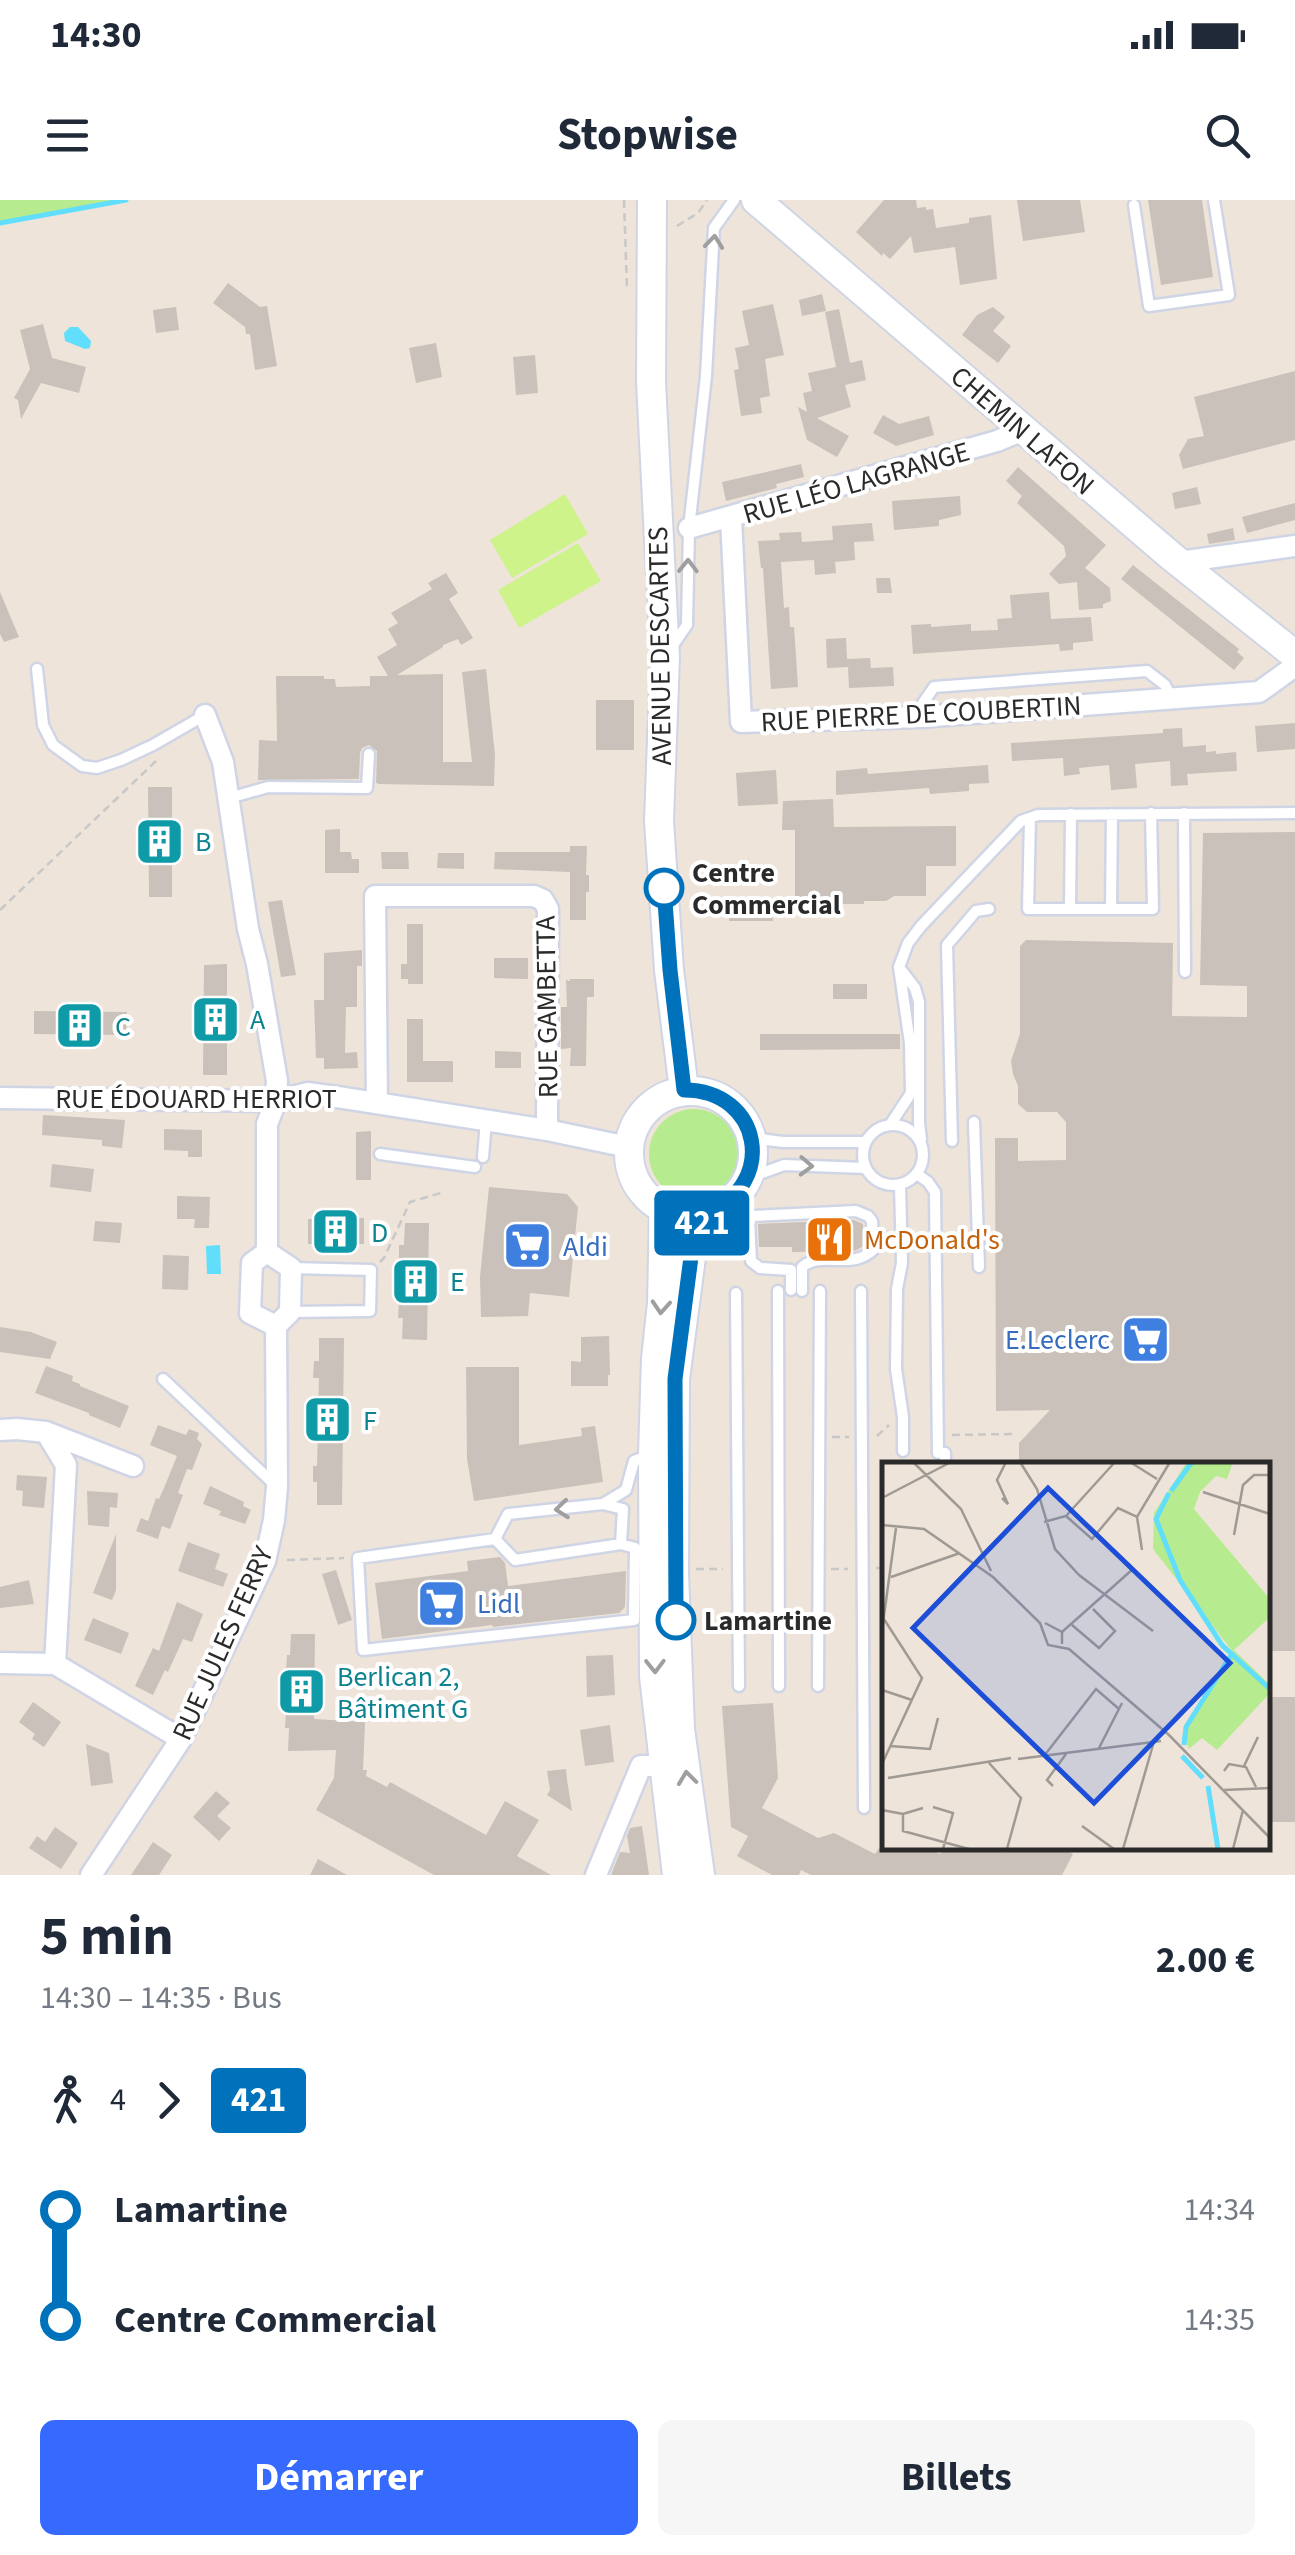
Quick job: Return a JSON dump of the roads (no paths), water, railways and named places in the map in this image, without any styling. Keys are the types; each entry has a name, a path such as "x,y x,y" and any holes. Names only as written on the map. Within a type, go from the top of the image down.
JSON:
{"main road":[{"name":"AVENUE DESCARTES","path":"652,200 652,391 665,657 660,820 670,970 684,1090"},
{"name":"CHEMIN LAFON","path":"756,200 1179,562 1295,656"},
{"path":"684,1090 725,1100 746,1123 752,1138 748,1178 722,1207 707,1213 678,1214 664,1209 637,1186 630,1170 628,1148 632,1130 652,1103 668,1094 684,1090"},
{"path":"664,1209 653,1454 654,1676 677,1875"},
{"path":"700,1875 680,1729 674,1572 675,1379 693,1242 707,1213"}],"street":[{"name":"RUE LÉO LAGRANGE","path":"689,528 997,441 1023,430"},
{"name":"RUE PIERRE DE COUBERTIN","path":"730,518 741,722 920,717 1259,692 1295,666"},
{"path":"1179,562 1295,546"},
{"path":"204,715 223,762 248,929 277,1081 276,1102 267,1124 267,1252"},
{"name":"RUE GAMBETTA","path":"377,1103 375,896 534,896 543,900 548,910 547,1130"},
{"name":"RUE ÉDOUARD HERRIOT","path":"0,1098 276,1102 308,1094 547,1130 628,1148"},
{"path":"267,1252 291,1268"},
{"path":"267,1252 252,1264 250,1313 283,1319"},
{"name":"RUE JULES FERRY","path":"90,1875 181,1739 265,1561 277,1487 283,1319 291,1268"},
{"path":"0,1430 46,1432 133,1466"},
{"path":"46,1432 66,1465 55,1664"},
{"path":"0,1663 55,1664 181,1739"},
{"path":"596,1875 641,1766 663,1766"}],"lane":[{"path":"665,657 687,625 689,528 706,376 714,228 734,200"},
{"path":"1134,205 1149,306 1228,295 1214,200"},
{"path":"37,669 43,724 54,745 82,766 97,768 121,760 204,715"},
{"path":"920,717 921,706 934,686 1148,671 1165,685 1172,699"},
{"path":"228,798 268,787 367,788 369,754"},
{"path":"1184,813 1186,972"},
{"path":"890,1125 910,1093 908,1017 899,966 908,943 1021,821 1038,815 1071,814 1295,813"},
{"path":"1070,909 1071,814"},
{"path":"1111,909 1112,814"},
{"path":"1030,818 1028,909 1153,908 1151,814"},
{"path":"952,1140 946,945 976,911 988,909"},
{"path":"899,966 920,1002 919,1122 923,1150 922,1165 917,1174 900,1185 882,1183 866,1168 866,1142 880,1128 907,1128 923,1150"},
{"path":"380,1154 479,1162 486,1121"},
{"path":"974,1122 979,1268"},
{"path":"752,1138 866,1142"},
{"path":"748,1178 784,1165 866,1168"},
{"path":"917,1174 936,1192 938,1436 943,1457"},
{"path":"900,1185 902,1263 896,1288 896,1369 903,1450"},
{"path":"856,1211 868,1216 872,1221 873,1250 861,1260 810,1260 802,1267 797,1290 791,1270 760,1268 750,1261 752,1216 856,1211"},
{"path":"283,1319 370,1311 372,1270 291,1268"},
{"path":"778,1291 779,1686"},
{"path":"818,1686 820,1291"},
{"path":"862,1291 864,1808"},
{"path":"736,1294 739,1686"},
{"path":"163,1380 277,1487"},
{"path":"604,1504 626,1490 634,1461 653,1454"},
{"path":"495,1539 508,1514 604,1504 624,1509 652,1508"},
{"path":"621,1544 624,1509"},
{"path":"495,1539 514,1560 621,1544 634,1548 634,1620 363,1650 358,1558 495,1539"}],"water":[{"path":"70,327 78,327 91,341 90,348 65,341 64,333"},
{"path":"220,1245 221,1274 207,1274 206,1246"}],"waterway":[{"path":"0,223 126,200"}],"place":[{"name":"B","path":"160,841"},
{"name":"Centre Commercial","path":"664,888"},
{"name":"A","path":"215,1019"},
{"name":"C","path":"80,1026"},
{"name":"D","path":"336,1232"},
{"name":"McDonald's","path":"829,1239"},
{"name":"Aldi","path":"528,1246"},
{"name":"E","path":"415,1281"},
{"name":"E.Leclerc","path":"1145,1339"},
{"name":"F","path":"328,1420"},
{"name":"Lidl","path":"442,1603"},
{"name":"Lamartine","path":"676,1620"},
{"name":"Berlican 2, Bâtiment G","path":"302,1692"}]}
